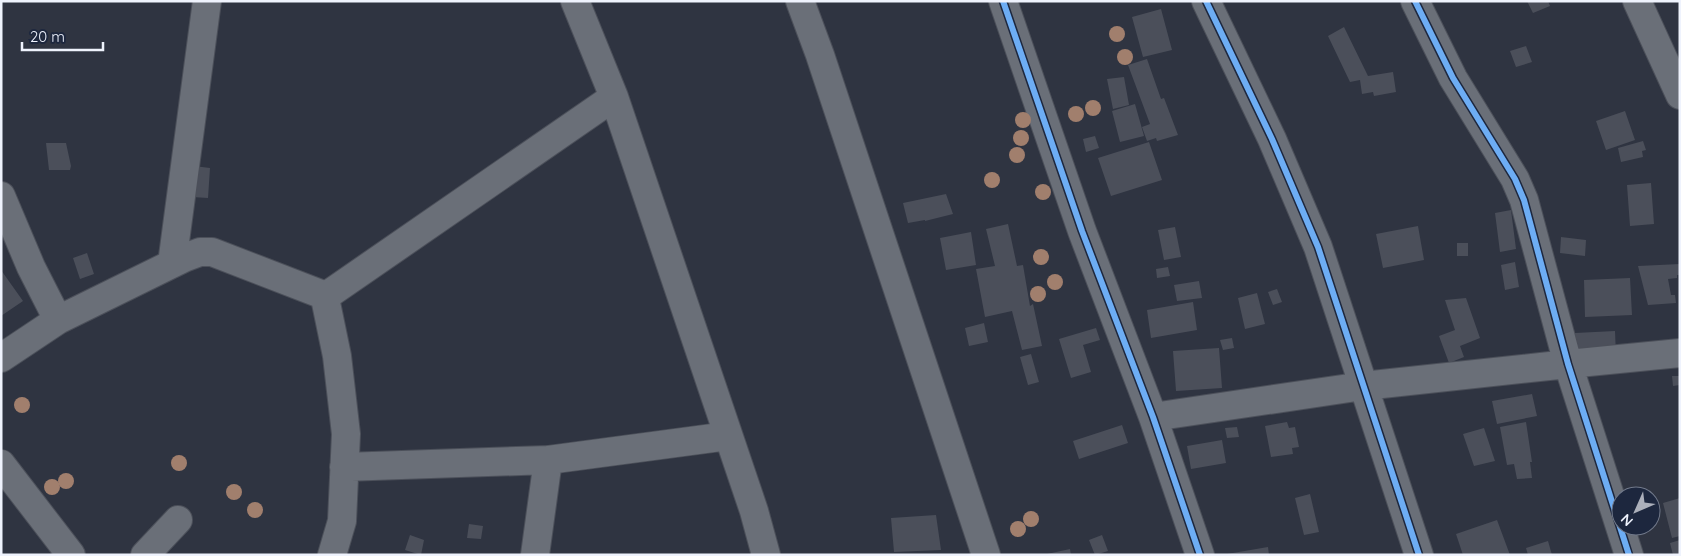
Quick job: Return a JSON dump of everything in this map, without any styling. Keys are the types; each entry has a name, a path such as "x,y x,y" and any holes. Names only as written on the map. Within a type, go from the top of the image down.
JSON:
{"street":[{"path":"172,264 206,1"},
{"path":"575,1 614,97 754,511 766,555"},
{"path":"800,1 820,55 986,555"},
{"path":"1003,1 1082,231 1153,417 1200,555"},
{"path":"1206,1 1272,139 1318,247 1419,555"},
{"path":"1415,1 1453,78 1515,179 1521,193 1568,364 1629,555"},
{"path":"1636,1 1680,95"},
{"path":"326,296 614,97"},
{"path":"1,196 31,267 58,320"},
{"path":"1,358 58,320 200,252 212,252 326,296"},
{"path":"326,296 337,356 346,434 342,521 332,555"},
{"path":"1153,417 1363,386 1680,353"},
{"path":"344,467 548,460 728,436"},
{"path":"535,555 548,460"},
{"path":"1,464 71,555"},
{"path":"145,555 178,520"}],"building":[{"path":"1527,1 1548,1 1550,6 1533,13"},
{"path":"1161,9 1172,50 1143,57 1132,17"},
{"path":"1344,27 1368,76 1393,72 1396,92 1374,96 1373,92 1362,94 1360,80 1350,82 1328,36"},
{"path":"1526,46 1532,62 1516,67 1510,51"},
{"path":"1147,59 1161,99 1164,98 1178,135 1157,141 1156,138 1147,141 1142,127 1150,124 1128,65"},
{"path":"1124,77 1129,105 1113,109 1107,79"},
{"path":"1135,104 1144,136 1120,142 1112,111"},
{"path":"1625,111 1635,140 1606,150 1596,121"},
{"path":"1095,136 1099,148 1086,152 1083,139"},
{"path":"1643,141 1646,150 1642,151 1643,157 1621,162 1618,148"},
{"path":"1149,142 1162,180 1111,196 1098,158"},
{"path":"46,143 66,143 71,166 70,170 49,170"},
{"path":"194,166 210,168 208,198 192,197"},
{"path":"1651,183 1654,224 1630,226 1627,185"},
{"path":"946,194 953,214 908,223 903,203"},
{"path":"1511,210 1516,249 1500,252 1495,213"},
{"path":"1008,224 1017,266 1023,265 1030,306 1033,304 1042,346 1022,350 1012,311 985,317 976,269 995,266 986,229"},
{"path":"1418,226 1424,260 1383,268 1376,234"},
{"path":"1175,227 1181,257 1164,260 1158,230"},
{"path":"971,232 976,265 946,270 940,238"},
{"path":"1561,237 1586,240 1585,256 1560,253"},
{"path":"1457,243 1468,243 1468,256 1457,256"},
{"path":"87,253 94,274 80,279 73,258"},
{"path":"1515,262 1519,287 1505,290 1501,265"},
{"path":"1680,264 1680,275 1677,275 1677,278 1668,279 1671,295 1675,295 1676,303 1648,305 1638,266"},
{"path":"1168,267 1170,276 1157,278 1156,269"},
{"path":"1,270 23,301 1,316"},
{"path":"1630,278 1632,315 1585,317 1584,280"},
{"path":"1199,281 1202,298 1177,301 1174,285"},
{"path":"1277,289 1282,302 1273,305 1268,292"},
{"path":"1257,293 1265,324 1245,329 1238,298"},
{"path":"1466,298 1480,338 1460,346 1464,357 1449,363 1439,336 1455,330 1445,300"},
{"path":"1193,302 1197,330 1151,338 1147,310"},
{"path":"984,323 988,342 969,346 965,328"},
{"path":"1096,328 1100,340 1083,345 1091,372 1071,378 1059,339"},
{"path":"1615,331 1616,355 1576,357 1575,333"},
{"path":"1232,338 1234,348 1223,350 1220,340"},
{"path":"1219,348 1222,388 1176,391 1173,351"},
{"path":"1031,354 1039,382 1028,385 1020,357"},
{"path":"1672,376 1680,376 1680,385 1673,386"},
{"path":"1532,394 1537,416 1497,424 1492,401"},
{"path":"1287,422 1289,428 1295,427 1299,447 1292,448 1293,454 1271,457 1265,426"},
{"path":"1526,422 1532,462 1530,462 1532,478 1517,479 1514,464 1507,465 1500,427"},
{"path":"1122,425 1128,443 1079,459 1073,441"},
{"path":"1237,427 1239,437 1227,438 1225,428"},
{"path":"1484,428 1495,461 1474,466 1463,434"},
{"path":"1222,440 1226,463 1191,469 1187,446"},
{"path":"1310,494 1319,532 1304,535 1295,498"},
{"path":"1680,498 1680,536 1672,538 1663,503"},
{"path":"936,515 941,550 894,552 891,518"},
{"path":"1497,520 1510,555 1463,555 1456,534"},
{"path":"469,524 483,526 481,539 467,538"},
{"path":"410,535 424,540 421,555 405,550"},
{"path":"1102,535 1108,551 1095,555 1089,540"},
{"path":"1680,540 1680,555 1673,555 1670,543"},
{"path":"1548,541 1552,555 1528,555 1526,548"},
{"path":"1268,547 1269,555 1227,555 1227,554"},
{"path":"1070,549 1071,555 1047,555 1047,554"}],"cycle path":[{"path":"1003,1 1082,231 1153,417 1200,555"},
{"path":"1206,1 1272,139 1318,247 1419,555"},
{"path":"1415,1 1453,78 1515,179 1524,200 1568,364 1629,555"}]}
